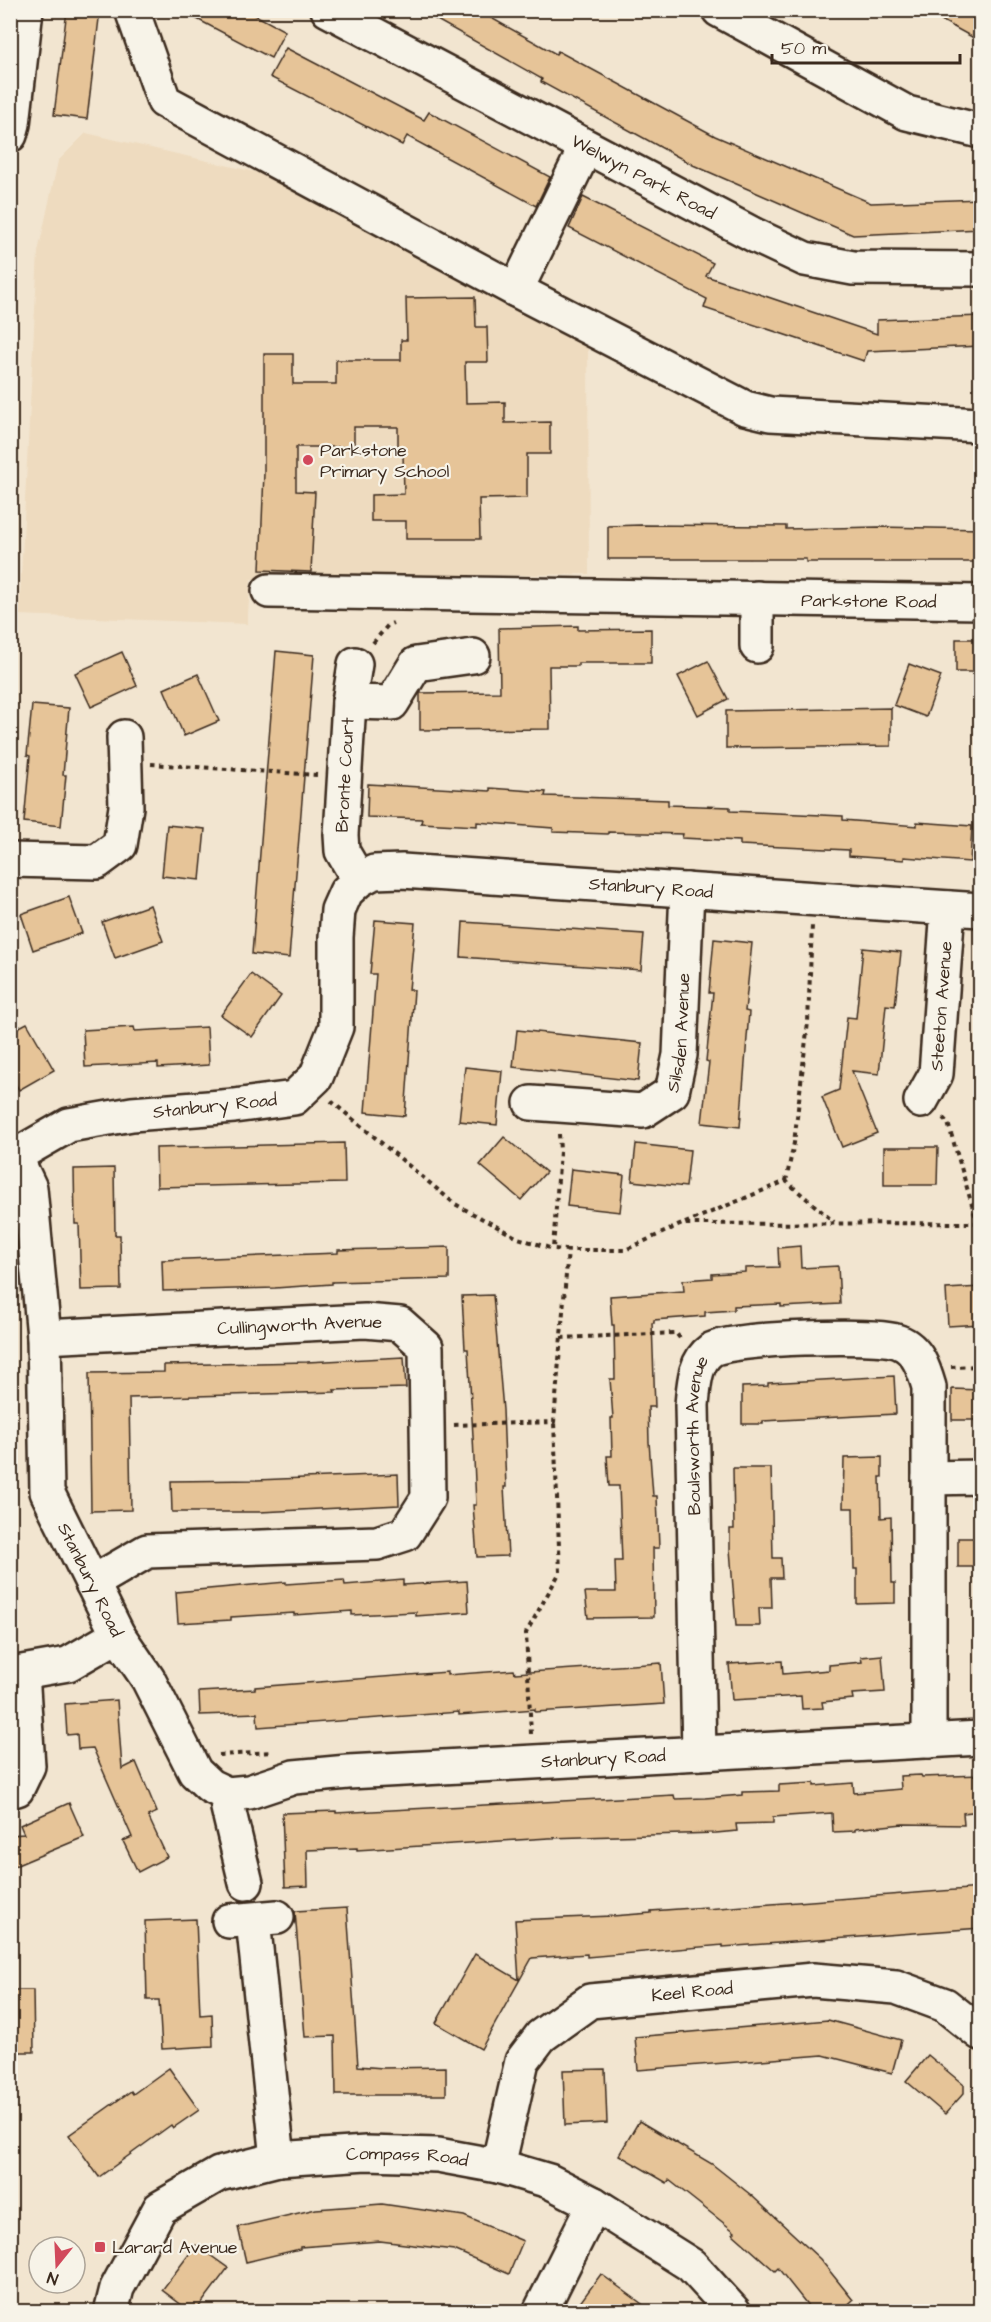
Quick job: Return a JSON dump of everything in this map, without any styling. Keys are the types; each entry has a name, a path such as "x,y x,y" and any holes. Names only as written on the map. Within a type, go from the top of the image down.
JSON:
{"street":[{"path":"10,135 26,10"},
{"path":"132,10 164,102 516,290 745,408 770,414 981,425"},
{"name":"Welwyn Park Road","path":"328,10 756,236 805,259 853,268 981,269"},
{"path":"719,10 907,113 981,131"},
{"path":"516,290 586,147"},
{"name":"Parkstone Road","path":"269,591 618,599 757,598 981,602"},
{"path":"757,598 757,646"},
{"name":"Bronte Court","path":"349,702 392,703 416,664 473,656"},
{"name":"Bronte Court","path":"355,664 349,702 341,835 342,851 359,880"},
{"path":"10,860 98,862 120,845 126,807 123,749"},
{"name":"Stanbury Road","path":"981,910 402,871 374,872 359,880 346,892 339,910 336,938 336,1027 316,1077 294,1098 234,1106 132,1114 69,1125 13,1153 30,1188 45,1337 47,1492 118,1635 148,1679 195,1772 210,1786 227,1794 249,1792 294,1777 348,1772 981,1738"},
{"name":"Silsden Avenue","path":"550,1114 643,1111 672,1092 680,1055 687,890"},
{"name":"Steeton Avenue","path":"921,1101 936,1074 948,908"},
{"name":"Cullingworth Avenue","path":"45,1337 365,1321 400,1324 426,1347 429,1498 405,1534 377,1543 147,1551 92,1583"},
{"name":"Boulsworth Avenue","path":"699,1753 692,1405 696,1370 712,1350 731,1344 837,1337 874,1338 900,1342 914,1353 923,1367 928,1387 929,1741"},
{"path":"929,1478 981,1477"},
{"path":"10,1791 17,1789 28,1766 16,1672 68,1664 118,1635"},
{"path":"227,1794 228,1808 246,1882"},
{"path":"253,1919 278,2159"},
{"name":"Keel Road","path":"498,2166 522,2061 541,2036 590,2001 813,1980 896,1987 945,2005 981,2033"},
{"name":"Compass Road","path":"111,2312 117,2288 160,2208 219,2174 278,2159 366,2153 438,2155 498,2166 549,2181 594,2204 691,2265 734,2312"},
{"path":"540,2312 594,2204"}],"path":[{"path":"123,749 345,776"},
{"path":"786,1181 794,1143 808,1022 812,899"},
{"path":"309,1083 455,1204 518,1238 553,1249 626,1250 786,1181"},
{"path":"682,1224 979,1223 948,1123 921,1101"},
{"path":"550,1114 560,1151 553,1249"},
{"path":"786,1181 835,1223"},
{"path":"533,1762 526,1633 560,1572 554,1422 568,1250"},
{"path":"561,1338 676,1333 700,1365"},
{"path":"427,1426 554,1422"}],"shaded area":[{"name":"Parkstone Primary School","path":"86,133 295,181 588,346 589,574 251,579 247,624 19,615 38,252 58,161"}],"building":[{"path":"67,10 100,10 87,119 54,115"},
{"path":"180,10 246,10 285,31 271,58"},
{"path":"419,10 477,10 556,54 558,51 715,136 871,203 981,199 981,229 853,235 693,165 541,82 542,79"},
{"path":"923,10 981,10 981,42"},
{"path":"286,48 424,120 429,112 550,177 536,206 407,136 402,145 270,77"},
{"path":"583,197 713,263 706,276 877,334 877,320 981,316 981,346 867,351 864,361 704,308 707,299 569,228"},
{"path":"475,297 476,327 487,327 488,362 465,362 466,403 505,402 505,423 550,422 550,454 527,454 527,498 479,499 480,539 406,539 406,521 371,521 371,495 404,494 403,453 398,453 398,427 354,427 354,447 296,447 296,491 315,492 311,572 260,570 264,473 264,354 293,354 293,384 336,384 336,360 401,360 401,340 407,340 406,298"},
{"path":"608,526 786,526 786,529 878,527 981,529 981,562 608,559"},
{"path":"578,626 578,630 651,629 651,663 578,663 578,666 549,666 550,729 420,730 420,693 500,692 499,628"},
{"path":"956,639 981,639 981,672 956,672"},
{"path":"276,651 314,655 289,958 252,954"},
{"path":"122,652 137,686 91,707 75,673"},
{"path":"708,661 728,699 698,715 678,676"},
{"path":"909,664 941,676 926,717 894,705"},
{"path":"198,674 219,721 184,736 164,689"},
{"path":"32,705 69,708 61,826 24,822"},
{"path":"891,708 891,746 726,748 726,711"},
{"path":"368,784 490,791 490,788 546,792 545,796 668,800 668,805 730,807 730,811 843,816 843,820 917,826 917,822 972,826 970,862 849,856 849,850 740,845 740,841 682,838 683,834 553,832 553,828 477,822 477,826 421,823 422,819 367,817"},
{"path":"167,825 205,829 200,880 162,876"},
{"path":"69,897 82,933 33,950 21,914"},
{"path":"150,905 163,941 115,958 102,922"},
{"path":"375,920 415,923 409,990 414,990 405,1116 365,1112 376,974 370,974"},
{"path":"463,922 644,934 641,970 461,957"},
{"path":"714,939 752,943 745,1011 749,1012 740,1127 702,1123 709,1062 706,1061 713,993 709,993"},
{"path":"863,948 901,952 895,1006 886,1005 879,1074 852,1071 877,1133 842,1147 822,1097 839,1090 847,1017 856,1018"},
{"path":"251,974 281,996 252,1037 221,1015"},
{"path":"27,1023 54,1070 19,1090 10,1075 10,1032"},
{"path":"134,1027 135,1031 207,1027 209,1065 158,1068 158,1063 85,1067 83,1030"},
{"path":"517,1030 642,1043 638,1081 513,1067"},
{"path":"465,1067 502,1071 497,1125 459,1121"},
{"path":"504,1137 546,1172 521,1200 480,1165"},
{"path":"344,1143 345,1183 157,1187 156,1148"},
{"path":"636,1144 690,1150 686,1187 632,1181"},
{"path":"884,1147 938,1147 937,1185 884,1185"},
{"path":"114,1168 115,1235 120,1235 121,1289 81,1290 79,1224 75,1224 74,1169"},
{"path":"571,1169 624,1175 620,1212 567,1206"},
{"path":"800,1246 801,1268 838,1266 840,1304 781,1307 781,1304 734,1306 734,1310 705,1312 705,1316 654,1320 652,1323 655,1407 648,1407 649,1442 653,1496 657,1496 659,1548 653,1548 654,1617 588,1618 585,1592 616,1592 615,1561 622,1561 619,1486 609,1486 607,1456 612,1456 611,1418 613,1418 610,1379 615,1379 614,1325 612,1325 610,1296 684,1291 683,1280 712,1278 712,1274 745,1272 745,1268 779,1267 778,1248"},
{"path":"449,1247 449,1279 332,1282 332,1284 275,1288 163,1291 162,1260 338,1253 338,1250"},
{"path":"981,1287 981,1324 948,1326 946,1289"},
{"path":"493,1295 503,1410 508,1556 477,1557 468,1349 465,1349 462,1296"},
{"path":"404,1357 406,1388 129,1398 131,1510 91,1511 89,1373 164,1372 164,1365"},
{"path":"894,1376 896,1414 742,1424 742,1387 768,1386 768,1383"},
{"path":"952,1389 981,1390 981,1420 952,1420"},
{"path":"882,1457 881,1518 891,1517 892,1583 895,1583 895,1603 857,1604 853,1508 843,1508 844,1458"},
{"path":"733,1468 771,1468 773,1558 781,1558 782,1578 771,1578 772,1608 759,1608 760,1626 736,1626 730,1549 730,1529 734,1529"},
{"path":"398,1474 399,1505 260,1512 172,1512 171,1481"},
{"path":"958,1538 981,1538 981,1567 958,1567"},
{"path":"344,1580 345,1585 403,1580 403,1585 467,1581 469,1612 416,1616 416,1612 352,1615 352,1611 294,1615 294,1613 178,1623 176,1592 286,1582 286,1584"},
{"path":"882,1655 885,1692 852,1694 853,1699 822,1702 823,1708 802,1709 801,1696 732,1700 729,1664 782,1661 783,1674 829,1670 829,1665 862,1662 861,1657"},
{"path":"661,1663 664,1704 535,1712 535,1709 459,1715 459,1712 258,1727 257,1713 200,1715 199,1692 447,1672 447,1675 514,1670 515,1673"},
{"path":"117,1700 122,1769 136,1762 157,1812 148,1816 167,1857 138,1872 123,1841 132,1837 93,1748 78,1749 77,1734 67,1735 65,1704"},
{"path":"921,1775 922,1777 981,1775 981,1811 963,1813 964,1825 903,1824 833,1832 832,1813 773,1817 773,1823 736,1824 737,1831 716,1833 549,1838 357,1850 357,1848 307,1850 308,1886 285,1887 282,1813 336,1811 336,1813 674,1795 675,1799 705,1798 742,1795 742,1792 779,1791 779,1785 814,1783 814,1786 853,1783 854,1793 901,1789 900,1776"},
{"path":"69,1803 84,1837 10,1868 10,1835 24,1834 20,1825"},
{"path":"981,1888 981,1928 723,1947 723,1945 587,1957 587,1954 532,1958 481,2049 436,2023 475,1954 519,1980 515,1920 612,1916 651,1913 651,1911 706,1907 706,1909"},
{"path":"347,1908 358,2066 446,2067 446,2095 336,2095 335,2036 305,2037 295,1911"},
{"path":"196,1919 200,2015 212,2014 213,2046 162,2049 159,2000 147,2000 145,1921"},
{"path":"10,1990 33,1990 34,2052 10,2052"},
{"path":"828,2020 901,2040 892,2073 823,2055 638,2070 635,2037"},
{"path":"928,2055 964,2085 964,2093 945,2114 906,2081"},
{"path":"169,2068 199,2110 173,2128 171,2125 99,2177 69,2135 131,2091 133,2094"},
{"path":"605,2069 607,2123 565,2125 563,2070"},
{"path":"639,2121 712,2164 751,2195 820,2259 853,2300 840,2312 813,2312 778,2268 775,2271 733,2234 735,2232 669,2180 667,2183 619,2155"},
{"path":"382,2204 464,2216 523,2241 509,2274 454,2250 380,2241 300,2247 300,2249 246,2262 238,2227 316,2209"},
{"path":"196,2245 228,2268 195,2312 191,2312 162,2290"},
{"path":"601,2274 653,2312 589,2312 579,2304"}],"place":[{"name":"Parkstone Primary School","path":"308,460"},
{"name":"Larard Avenue","path":"100,2247"}]}
